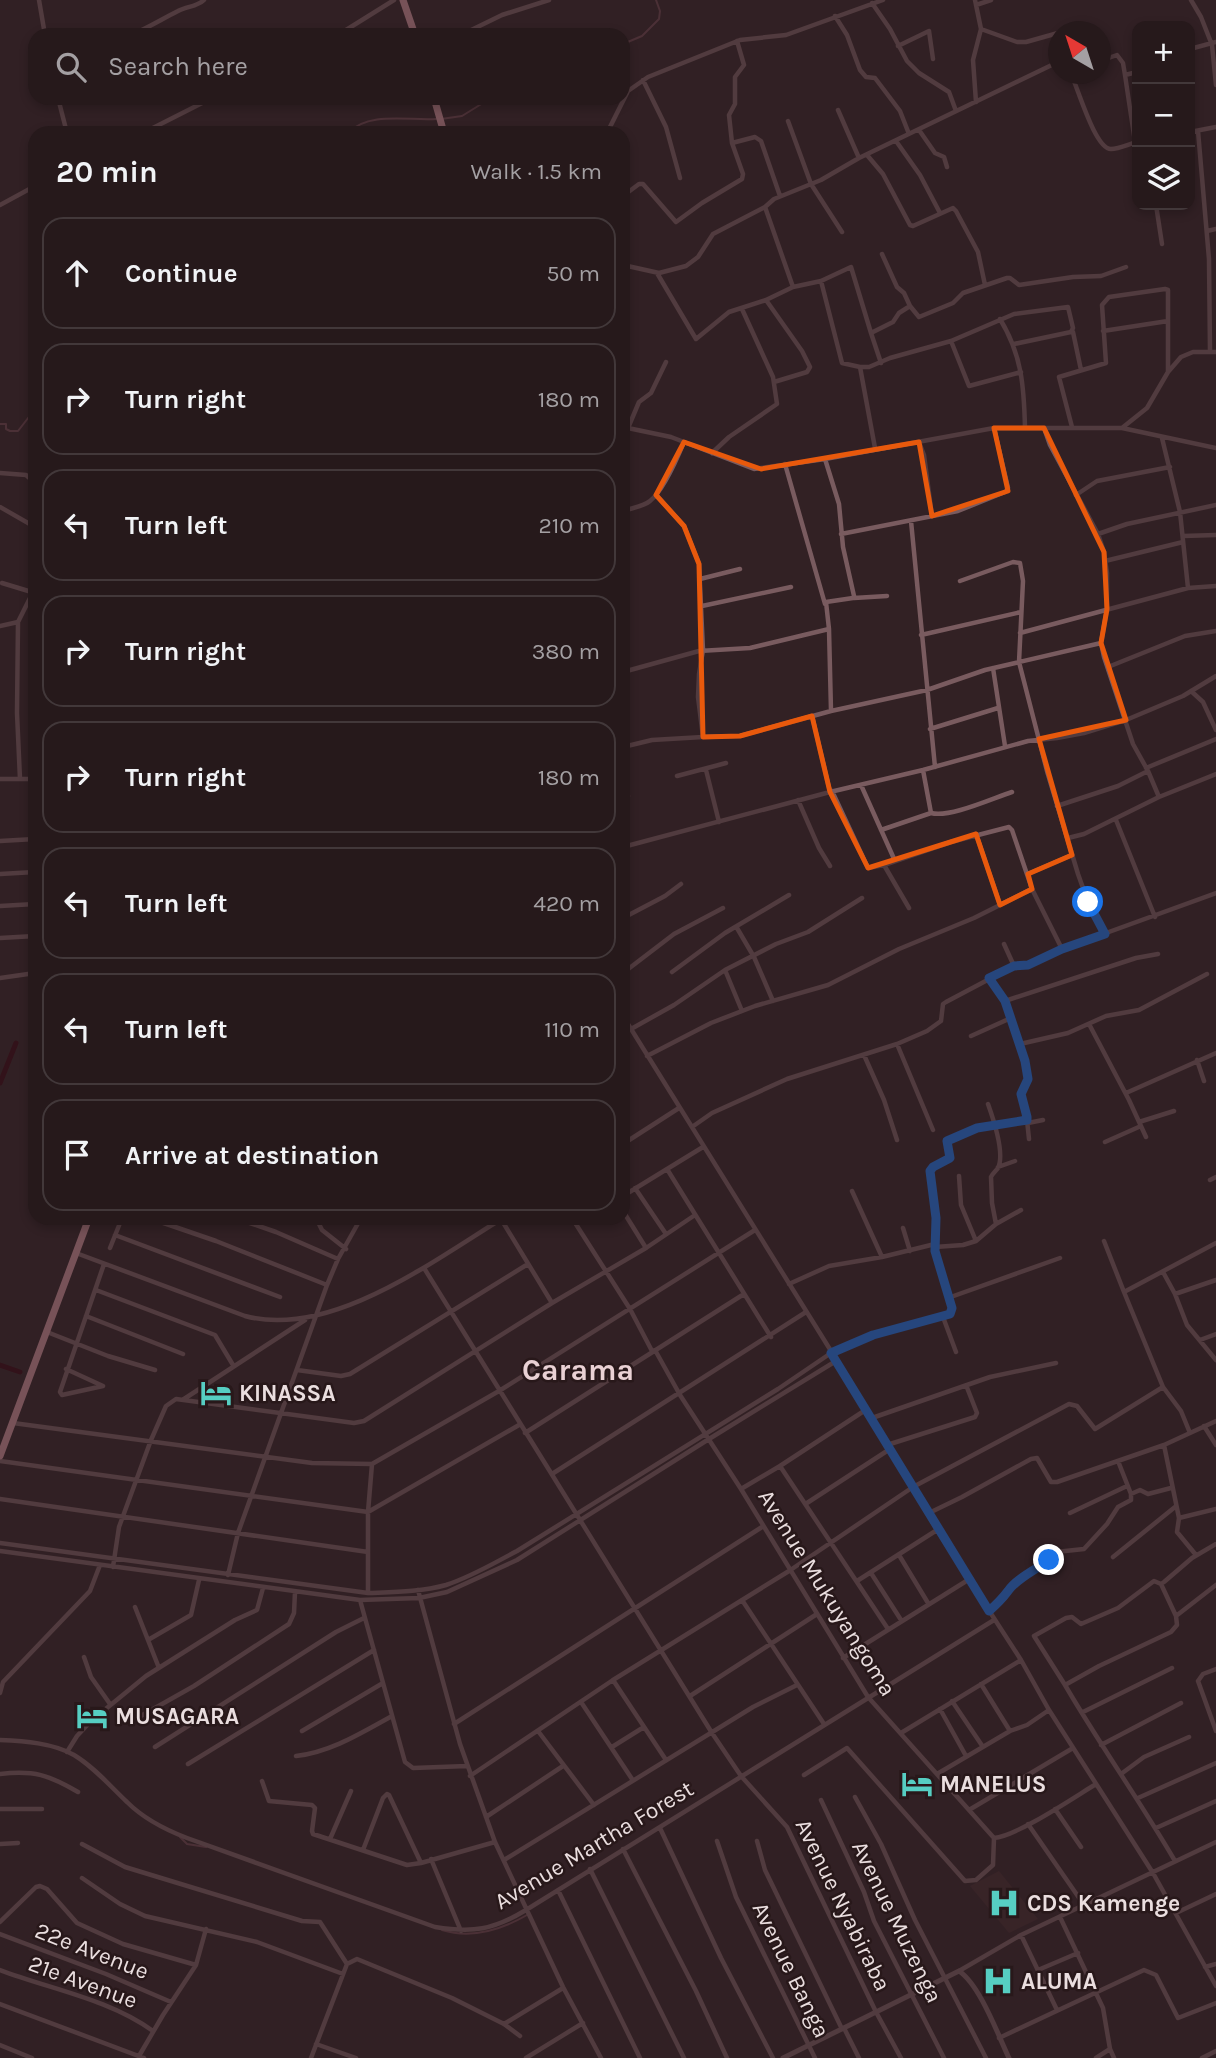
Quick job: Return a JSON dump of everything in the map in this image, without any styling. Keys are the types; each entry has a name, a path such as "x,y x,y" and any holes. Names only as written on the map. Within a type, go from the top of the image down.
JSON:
{"main road":[{"path":"403,0 413,28"},
{"path":"435,105 441,126"},
{"path":"0,1456 86,1225"}],"street":[{"path":"39,0 44,28"},
{"path":"148,28 181,9 201,4 204,0"},
{"path":"349,28 394,0"},
{"path":"475,28 502,15 549,0"},
{"path":"630,90 643,80 737,41 786,35 883,0"},
{"path":"976,102 973,60 981,29 975,2 991,0"},
{"path":"1191,0 1213,43 1216,85"},
{"path":"872,3 912,66 949,92 956,111"},
{"path":"835,16 847,35 860,70 866,78 875,78 900,111 909,134"},
{"path":"981,29 1017,42 1048,36"},
{"path":"898,46 929,31 933,59"},
{"path":"630,191 643,184 676,222 742,179 743,174 732,143 729,115 735,104 735,77 744,65 737,41"},
{"path":"1195,48 1213,43"},
{"path":"1111,57 1117,55 1123,63 1132,118"},
{"path":"630,266 666,272 693,261 713,234 765,207 780,196 821,180 859,158 1048,67"},
{"path":"1125,75 1132,73"},
{"path":"643,80 666,127 680,178"},
{"path":"1076,84 1098,142 1110,149 1132,143"},
{"path":"60,105 65,126"},
{"path":"156,126 198,105"},
{"path":"610,126 621,105"},
{"path":"838,110 859,158"},
{"path":"788,121 811,184 842,232"},
{"path":"1195,131 1216,127"},
{"path":"919,130 935,153 944,157 947,167"},
{"path":"1122,428 1147,408 1168,372 1186,354 1213,352 1207,231 1198,131"},
{"path":"732,143 755,137 759,139 780,196"},
{"path":"896,141 920,175 940,213"},
{"path":"867,155 880,169 910,225 914,226 953,208 956,211 978,252 985,285"},
{"path":"0,205 28,190"},
{"path":"765,207 793,287"},
{"path":"1157,210 1163,244"},
{"path":"1207,231 1216,229"},
{"path":"882,254 897,287 904,293 918,316 947,306 963,293 1007,278 1019,285 1096,277 1126,267"},
{"path":"656,272 696,339 729,312 766,300 793,287 821,281 850,267 881,363"},
{"path":"821,281 842,363 869,367 951,341 1000,319 1065,305 1069,309 1081,370"},
{"path":"1072,427 1059,377 1106,363 1102,305 1108,297 1167,289 1168,372"},
{"path":"766,300 810,367 807,372 774,382"},
{"path":"871,334 893,322 899,313 910,306"},
{"path":"712,453 729,437 776,406 774,382 742,309"},
{"path":"1000,319 1014,344 1021,372 1026,428"},
{"path":"1103,331 1168,321"},
{"path":"1014,344 1073,331"},
{"path":"951,341 969,386 1021,372"},
{"path":"630,420 639,402 651,393 666,362"},
{"path":"860,367 875,448"},
{"path":"630,429 684,442 754,469 994,428 1122,428 1216,448"},
{"path":"841,534 957,511 1005,492 1008,488 994,428"},
{"path":"1044,428 1050,445 1098,534 1105,561 1107,609 1101,643 1133,744 1159,797"},
{"path":"1162,438 1181,512 1188,588"},
{"path":"630,509 646,504 656,495 684,442"},
{"path":"919,442 924,455 932,516"},
{"path":"825,459 839,504 841,534 853,598"},
{"path":"785,464 830,629 831,711"},
{"path":"1076,495 1097,481 1170,467"},
{"path":"0,473 28,477"},
{"path":"656,495 684,526 698,558 703,650 698,697 703,737"},
{"path":"1098,534 1216,505"},
{"path":"0,507 28,523"},
{"path":"911,522 935,767"},
{"path":"1105,561 1183,539 1216,535"},
{"path":"960,581 1013,562 1020,563 1023,581 1019,662 1072,855 1088,902 1105,934"},
{"path":"701,579 740,569"},
{"path":"2,583 28,590"},
{"path":"1020,633 1188,588 1216,586"},
{"path":"702,606 791,587"},
{"path":"825,604 829,600 887,596"},
{"path":"20,779 18,622 28,603"},
{"path":"921,635 1021,612"},
{"path":"0,626 18,622"},
{"path":"630,668 703,650 750,648 830,629"},
{"path":"1108,667 1185,636 1216,631"},
{"path":"630,745 652,740 740,736 831,711 927,690 993,668 1101,643"},
{"path":"993,668 1005,747"},
{"path":"630,845 1005,747 1039,739 1072,736 1126,720 1191,691 1216,676"},
{"path":"1191,691 1203,702 1216,730"},
{"path":"930,729 998,708"},
{"path":"812,716 831,792 866,866 872,868 884,865 976,834 1009,827 1032,889 1062,949"},
{"path":"1057,806 1118,786 1147,769 1216,739"},
{"path":"677,776 726,764"},
{"path":"706,770 719,822"},
{"path":"923,770 932,813"},
{"path":"1068,838 1084,834 1159,797 1216,774"},
{"path":"0,779 28,779"},
{"path":"861,785 895,861"},
{"path":"881,831 932,813 950,813 1012,792"},
{"path":"798,800 830,866"},
{"path":"1116,820 1155,917"},
{"path":"976,834 1000,905"},
{"path":"0,841 28,839"},
{"path":"1028,874 1072,855"},
{"path":"884,865 909,908"},
{"path":"0,874 28,872"},
{"path":"630,914 665,896 681,884"},
{"path":"648,1056 699,1029 742,1011 828,985 899,949 974,918 1032,889"},
{"path":"692,1127 712,1114 787,1079 897,1044 938,1024 941,1021 943,1004 1014,966 1028,965 1062,949 1216,893"},
{"path":"672,972 726,933 789,895"},
{"path":"862,898 808,932 776,944 725,970 674,1005 631,1029 867,1409 937,1530 1153,1873 1216,1986"},
{"path":"0,906 28,904"},
{"path":"630,967 674,934 723,908"},
{"path":"737,928 754,957 773,1001"},
{"path":"0,938 28,936"},
{"path":"1004,944 1014,966"},
{"path":"1005,1001 1136,958 1158,954"},
{"path":"725,970 742,1011"},
{"path":"0,978 28,974"},
{"path":"1020,1044 1068,1033 1106,1016 1139,1010 1207,974"},
{"path":"989,978 1005,1001 1020,1044 1028,1079 1021,1094 1029,1139"},
{"path":"971,1036 1011,1018"},
{"path":"1089,1024 1146,1137"},
{"path":"897,1044 933,1130"},
{"path":"1126,1093 1197,1059 1216,1053"},
{"path":"864,1055 884,1100 897,1140"},
{"path":"1197,1059 1204,1081"},
{"path":"988,1104 995,1125 999,1157 998,1167 991,1177 996,1224"},
{"path":"630,1140 679,1108"},
{"path":"1105,1142 1174,1111"},
{"path":"0,1551 360,1600 419,1598 447,1592 517,1560 831,1353 873,1335 943,1317 952,1311 935,1245 936,1218 930,1171 950,1158 947,1141 977,1128 1043,1120"},
{"path":"630,1191 703,1147"},
{"path":"998,1167 1015,1161"},
{"path":"667,1169 771,1337"},
{"path":"959,1177 961,1205 976,1241"},
{"path":"635,1188 666,1234"},
{"path":"852,1191 882,1257"},
{"path":"789,1284 829,1266 935,1245 963,1245 976,1241 996,1224 1021,1210"},
{"path":"113,1567 119,1527 151,1440 166,1406 176,1399 355,1423 363,1421 476,1353 552,1303 606,1273 695,1215"},
{"path":"630,1222 646,1248"},
{"path":"110,1248 119,1225"},
{"path":"169,1225 327,1285"},
{"path":"256,1225 338,1259"},
{"path":"320,1225 345,1248"},
{"path":"228,1575 238,1533 327,1285 357,1225"},
{"path":"183,1399 306,1319 386,1289 490,1225"},
{"path":"505,1225 552,1303"},
{"name":"Avenue Mukuyangoma","path":"576,1225 868,1697 994,1838"},
{"path":"903,1228 910,1251"},
{"path":"12,1423 312,1462 372,1464 499,1391 755,1230"},
{"path":"115,1235 280,1297"},
{"path":"1104,1241 1163,1387 1181,1411 1190,1433"},
{"path":"1124,1292 1216,1242"},
{"path":"76,1253 244,1316 268,1321 306,1319"},
{"path":"948,1298 1060,1258"},
{"path":"66,1369 103,1384 103,1387 62,1395 60,1392 66,1369 104,1264"},
{"path":"297,1370 341,1376 350,1374 528,1264"},
{"name":"Avenue Nyabiraba","path":"424,1268 712,1733 741,1776 787,1826 876,2012 901,2058"},
{"path":"1163,1272 1187,1325 1216,1360"},
{"path":"1175,1294 1216,1280"},
{"path":"96,1290 215,1335 233,1365"},
{"path":"525,1433 744,1294"},
{"path":"552,1474 771,1337 806,1312"},
{"path":"86,1317 183,1354"},
{"path":"943,1317 956,1352"},
{"path":"46,1332 108,1356 155,1370"},
{"path":"1200,1340 1216,1334"},
{"path":"0,1543 368,1593 444,1586 480,1571 836,1361"},
{"path":"872,1418 990,1377 1056,1363"},
{"path":"807,1503 888,1447 975,1417 977,1413 966,1385"},
{"path":"470,1776 913,1488 1069,1404 1077,1406 1095,1429 1163,1387"},
{"path":"741,1489 867,1409"},
{"path":"929,1513 1034,1458 1040,1463 1048,1479 1054,1483 1164,1445 1216,1421"},
{"path":"0,1461 368,1512 519,1425"},
{"path":"1204,1426 1216,1445"},
{"path":"1164,1445 1179,1518 1177,1532 1196,1555"},
{"path":"989,1611 1005,1598 1007,1591 1056,1552 1079,1551 1090,1544 1113,1513 1131,1500 1118,1461"},
{"path":"368,1593 368,1512 372,1464"},
{"path":"780,1466 888,1629"},
{"path":"1070,1513 1127,1486"},
{"path":"1131,1494 1140,1490 1149,1494 1171,1488"},
{"path":"0,1499 368,1552"},
{"path":"1113,1557 1175,1507"},
{"path":"1179,1518 1216,1509"},
{"path":"454,1724 762,1527"},
{"path":"857,1581 937,1530"},
{"path":"1161,1584 1196,1555 1216,1544"},
{"path":"899,1555 928,1603"},
{"path":"0,1693 4,1682 90,1591 100,1565"},
{"path":"871,1573 901,1620"},
{"path":"148,1640 191,1615 199,1580"},
{"path":"844,1658 968,1580"},
{"path":"1065,1685 1099,1665 1171,1632 1177,1625 1176,1616 1161,1584 1154,1581 1118,1608 1085,1623 1072,1617 1066,1618 1034,1636 1101,1745 1138,1798 1175,1861"},
{"path":"1176,1616 1216,1585"},
{"path":"67,1752 83,1728 110,1704 159,1668 257,1609 263,1588"},
{"path":"418,1590 454,1724 495,1842 563,1987 601,2058"},
{"path":"139,1717 194,1686 289,1623 294,1613 295,1592"},
{"path":"360,1600 405,1762 408,1766 467,1766"},
{"path":"742,1600 824,1724"},
{"path":"135,1607 159,1668"},
{"path":"690,1696 817,1614"},
{"path":"155,1747 336,1632 364,1618"},
{"name":"Avenue Martha Forest","path":"0,1740 38,1744 67,1752 98,1774 128,1804 172,1832 435,1927 461,1931 490,1927 526,1910 994,1620"},
{"path":"188,1764 374,1650"},
{"path":"84,1657 91,1677 110,1704"},
{"path":"901,1733 1021,1660"},
{"path":"1083,1712 1172,1668"},
{"path":"1216,1670 1203,1674 1198,1681 1216,1731"},
{"path":"613,1681 666,1760"},
{"path":"302,1731 383,1683"},
{"path":"981,1684 1010,1731"},
{"path":"504,1860 632,1779 753,1707 797,1685"},
{"path":"952,1701 983,1748"},
{"path":"581,1702 632,1779"},
{"path":"1101,1745 1181,1703"},
{"path":"940,1709 966,1756"},
{"path":"937,1774 1010,1731 1027,1725 1049,1710"},
{"path":"296,1756 312,1755 345,1742 392,1716"},
{"path":"612,1748 644,1727"},
{"path":"538,1731 594,1805"},
{"path":"1121,1774 1144,1757 1189,1737"},
{"path":"804,1775 847,1748 965,1881 976,1880 993,1865 994,1838 1005,1836 1028,1824 1096,1784"},
{"path":"969,1810 1073,1748"},
{"path":"1138,1798 1216,1763"},
{"path":"486,1817 563,1766"},
{"path":"0,1774 44,1774 78,1792"},
{"path":"262,1781 269,1801 313,1805 315,1808 312,1831 407,1865 495,1842"},
{"path":"330,1839 351,1791"},
{"path":"363,1850 383,1798 387,1794 421,1863"},
{"path":"855,1797 986,2058"},
{"name":"Avenue Muzenga","path":"821,1800 864,1892 874,1921 944,2058"},
{"path":"1156,1828 1216,1801"},
{"path":"0,1809 42,1809"},
{"path":"1055,1809 1081,1847"},
{"path":"1028,1824 1084,1905"},
{"path":"660,1828 721,1958 773,2058"},
{"name":"Avenue Banga","path":"717,1841 736,1896 815,2058"},
{"path":"757,1841 765,1870 859,2058"},
{"path":"0,1844 18,1843"},
{"path":"783,2058 959,1971 1021,1935 1216,1843"},
{"path":"82,1844 125,1867 153,1877 302,1921 320,1922 347,1964"},
{"path":"623,1849 727,2058"},
{"path":"431,1859 461,1931"},
{"path":"590,1869 684,2058"},
{"path":"82,1878 120,1904 145,1916 257,1942 343,1973"},
{"path":"0,1922 40,1886 47,1889 77,1923 123,1944 196,1965"},
{"path":"558,1890 640,2058"},
{"path":"1176,1913 1216,1894"},
{"path":"1060,1917 1097,1992 1107,2021 1110,2049 1114,2058"},
{"path":"0,2004 141,2057 153,2031 196,1965 206,1929"},
{"name":"22e Avenue","path":"0,1934 171,2002"},
{"path":"1021,1935 1058,2010"},
{"path":"1038,1970 1078,1953"},
{"path":"311,2058 347,1964 357,1959 435,1990 504,2024 520,2036"},
{"path":"1205,1967 1216,1964"},
{"name":"21e Avenue","path":"0,1970 109,2008 140,2021 153,2031"},
{"path":"999,2038 1144,1970 1156,1975 1178,2018 1216,2003"},
{"path":"959,1971 970,1981 1009,2058"},
{"path":"504,2024 563,1987"},
{"path":"526,2058 583,2023"},
{"path":"316,2044 356,2058"},
{"path":"0,2045 32,2058"},
{"path":"1096,2058 1110,2049"},
{"path":"1202,2058 1216,2051"}],"highlighted area":[{"path":"994,428 1044,428 1104,552 1107,609 1101,643 1126,720 1039,739 1072,855 1028,874 1032,889 1000,905 976,834 868,868 830,792 812,716 740,736 703,737 699,564 684,526 656,495 684,442 761,469 919,442 932,516 1008,491"}],"shaded area":[{"name":"CDS Kamenge","path":"999,1871 1038,1919 1009,1933 970,1886"}],"waterway":[{"path":"630,41 642,36 659,19 660,11 656,0"},
{"path":"441,119 462,116 480,105"},
{"path":"357,126 378,119 436,119"},
{"path":"0,424 6,424 6,429 10,431 18,431 28,418"},
{"path":"0,1083 16,1043"},
{"path":"0,1365 20,1372"},
{"path":"180,1837 187,1844 206,1847"},
{"path":"442,1930 464,1934 486,1932 527,1915"}],"place":[{"name":"KINASSA","path":"216,1393"},
{"name":"MUSAGARA","path":"92,1716"},
{"name":"MANELUS","path":"917,1784"},
{"name":"CDS Kamenge","path":"1004,1903"},
{"name":"ALUMA","path":"998,1981"}],"district":[{"name":"Carama","path":"578,1370"}],"route":[{"path":"1049,1560 1007,1591 1005,1598 989,1611 831,1353 873,1335 943,1317 952,1311 936,1258 936,1218 930,1171 950,1158 947,1141 977,1128 1027,1120 1021,1094 1028,1079 1025,1061 1005,1001 989,978 1014,966 1028,965 1062,949 1105,934 1088,902"}]}
